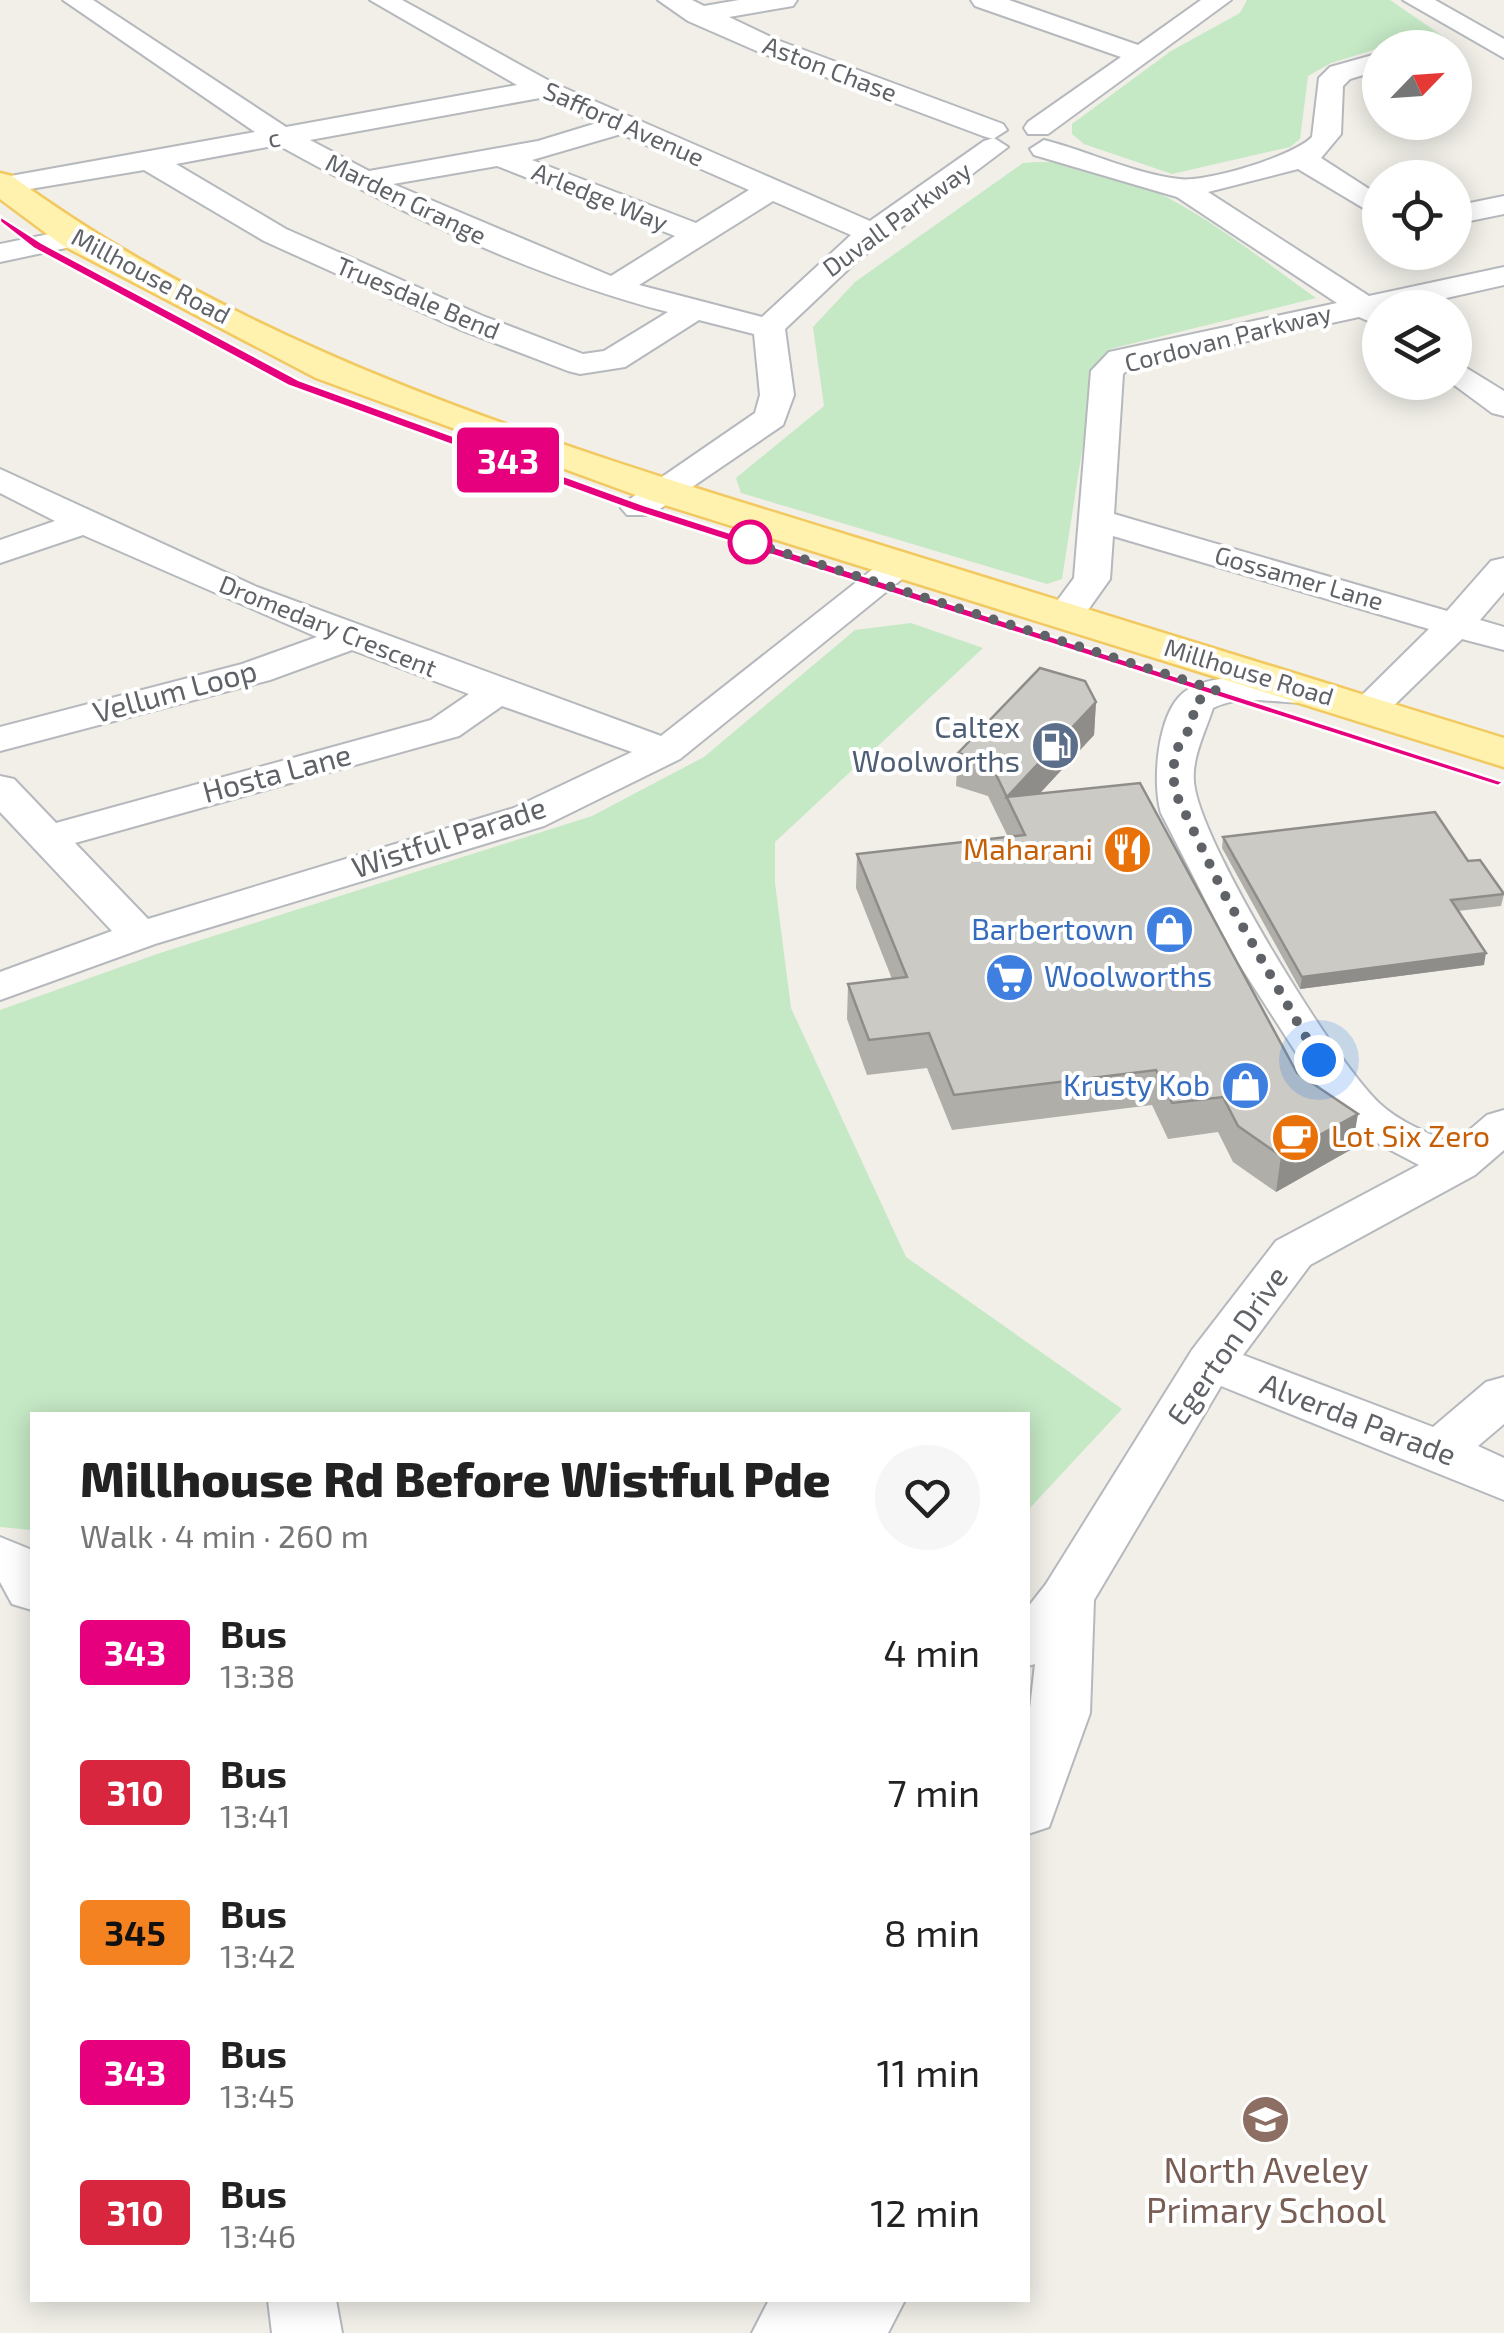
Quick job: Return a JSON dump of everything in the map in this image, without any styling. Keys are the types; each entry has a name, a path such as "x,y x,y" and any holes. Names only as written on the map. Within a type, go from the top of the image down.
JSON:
{"main road":[{"name":"Millhouse Road","path":"2,196 37,245 312,376 653,500 891,574 1222,690 1504,782"},
{"name":"Millhouse Road","path":"891,574 1065,616 1504,753"}],"street":[{"name":"Marden Grange","path":"76,0 282,137 364,181 492,241 613,288 768,328"},
{"name":"Safford Avenue","path":"383,0 543,89 873,234"},
{"name":"Aston Chase","path":"670,0 697,15 994,138"},
{"path":"697,15 784,0"},
{"path":"984,0 1142,55"},
{"path":"1041,138 1142,55 1218,0"},
{"path":"1416,0 1496,46"},
{"path":"1444,17 1489,9"},
{"path":"1183,189 1317,152 1327,138 1329,84 1340,73 1362,66"},
{"name":"c","path":"2,196 149,160 543,89"},
{"path":"364,181 566,143 620,125"},
{"path":"994,138 1041,138 1183,189 1223,211 1362,305"},
{"name":"Duvall Parkway","path":"768,328 838,258 994,138"},
{"name":"Arledge Way","path":"501,156 589,195 700,235"},
{"path":"1302,158 1362,197"},
{"name":"Truesdale Bend","path":"149,160 275,234 472,323 580,364 613,360 692,310"},
{"path":"613,288 773,188"},
{"path":"1472,211 1504,204"},
{"path":"1472,266 1499,281"},
{"path":"1462,290 1499,281"},
{"name":"Cordovan Parkway","path":"1065,616 1092,579 1107,371 1122,360 1362,314"},
{"path":"653,500 771,418 777,395 768,328"},
{"path":"1472,383 1504,406"},
{"name":"Dromedary Crescent","path":"0,480 82,524 348,639 666,751"},
{"name":"Gossamer Lane","path":"1094,519 1504,639"},
{"path":"0,552 82,524"},
{"path":"1368,708 1456,624 1504,569"},
{"name":"Wistful Parade","path":"0,987 140,935 529,816 666,751 891,574"},
{"path":"1118,632 1136,648 1210,674 1222,690"},
{"name":"Vellum Loop","path":"0,739 256,672 348,639"},
{"path":"1222,690 1263,685 1317,692"},
{"path":"1222,690 1217,708 1191,726 1174,754 1174,790 1223,892 1319,1060 1364,1115 1458,1164"},
{"name":"Hosta Lane","path":"47,838 445,728 497,692"},
{"path":"0,788 140,935"},
{"name":"Egerton Drive","path":"1030,1804 1060,1712 1046,1625 1210,1362 1293,1253 1458,1164 1504,1125"},
{"name":"Alverda Parade","path":"1210,1362 1440,1450 1504,1481"},
{"path":"1440,1450 1504,1395"},
{"path":"0,1557 19,1567 30,1586"},
{"path":"302,2302 306,2333"},
{"path":"788,2333 806,2302"},
{"path":"848,2333 870,2302"}],"green space":[{"path":"1247,0 1390,0 1434,30 1362,30 1362,54 1331,63 1308,76 1300,139 1290,147 1172,174 1084,144 1072,134 1072,124 1171,51 1240,13"},
{"path":"1023,163 1064,163 1142,185 1215,226 1316,298 1110,349 1091,393 1062,579 1047,584 741,493 736,478 824,406 813,327 855,282"},
{"path":"911,623 983,648 775,842 775,883 791,1008 906,1257 1122,1409 1030,1508 1030,1412 30,1412 30,1530 0,1527 0,1010 157,954 592,816 704,757 855,630"}],"building":[{"path":"1040,668 1085,681 1096,702 1007,797 1140,783 1297,1073 1358,1114 1281,1156 1238,1126 1223,1097 1172,1103 1156,1070 954,1095 929,1033 869,1040 848,984 907,977 857,854 1025,835 990,762 958,753"},
{"path":"1435,812 1468,861 1480,860 1504,894 1451,900 1486,953 1302,977 1223,837"}],"bus line":[{"name":"343","path":"0,219 37,245 294,383 639,508 1504,782"}],"place":[{"name":"Caltex Woolworths","path":"1055,745"},
{"name":"Maharani","path":"1128,850"},
{"name":"Barbertown","path":"1169,930"},
{"name":"Woolworths","path":"1009,977"},
{"name":"Krusty Kob","path":"1245,1086"},
{"name":"Lot Six Zero","path":"1296,1137"},
{"name":"North Aveley Primary School","path":"1266,2119"}],"route":[{"path":"750,542 743,540 1216,690 1196,702 1191,726 1174,754 1174,790 1200,850 1319,1060"}]}
